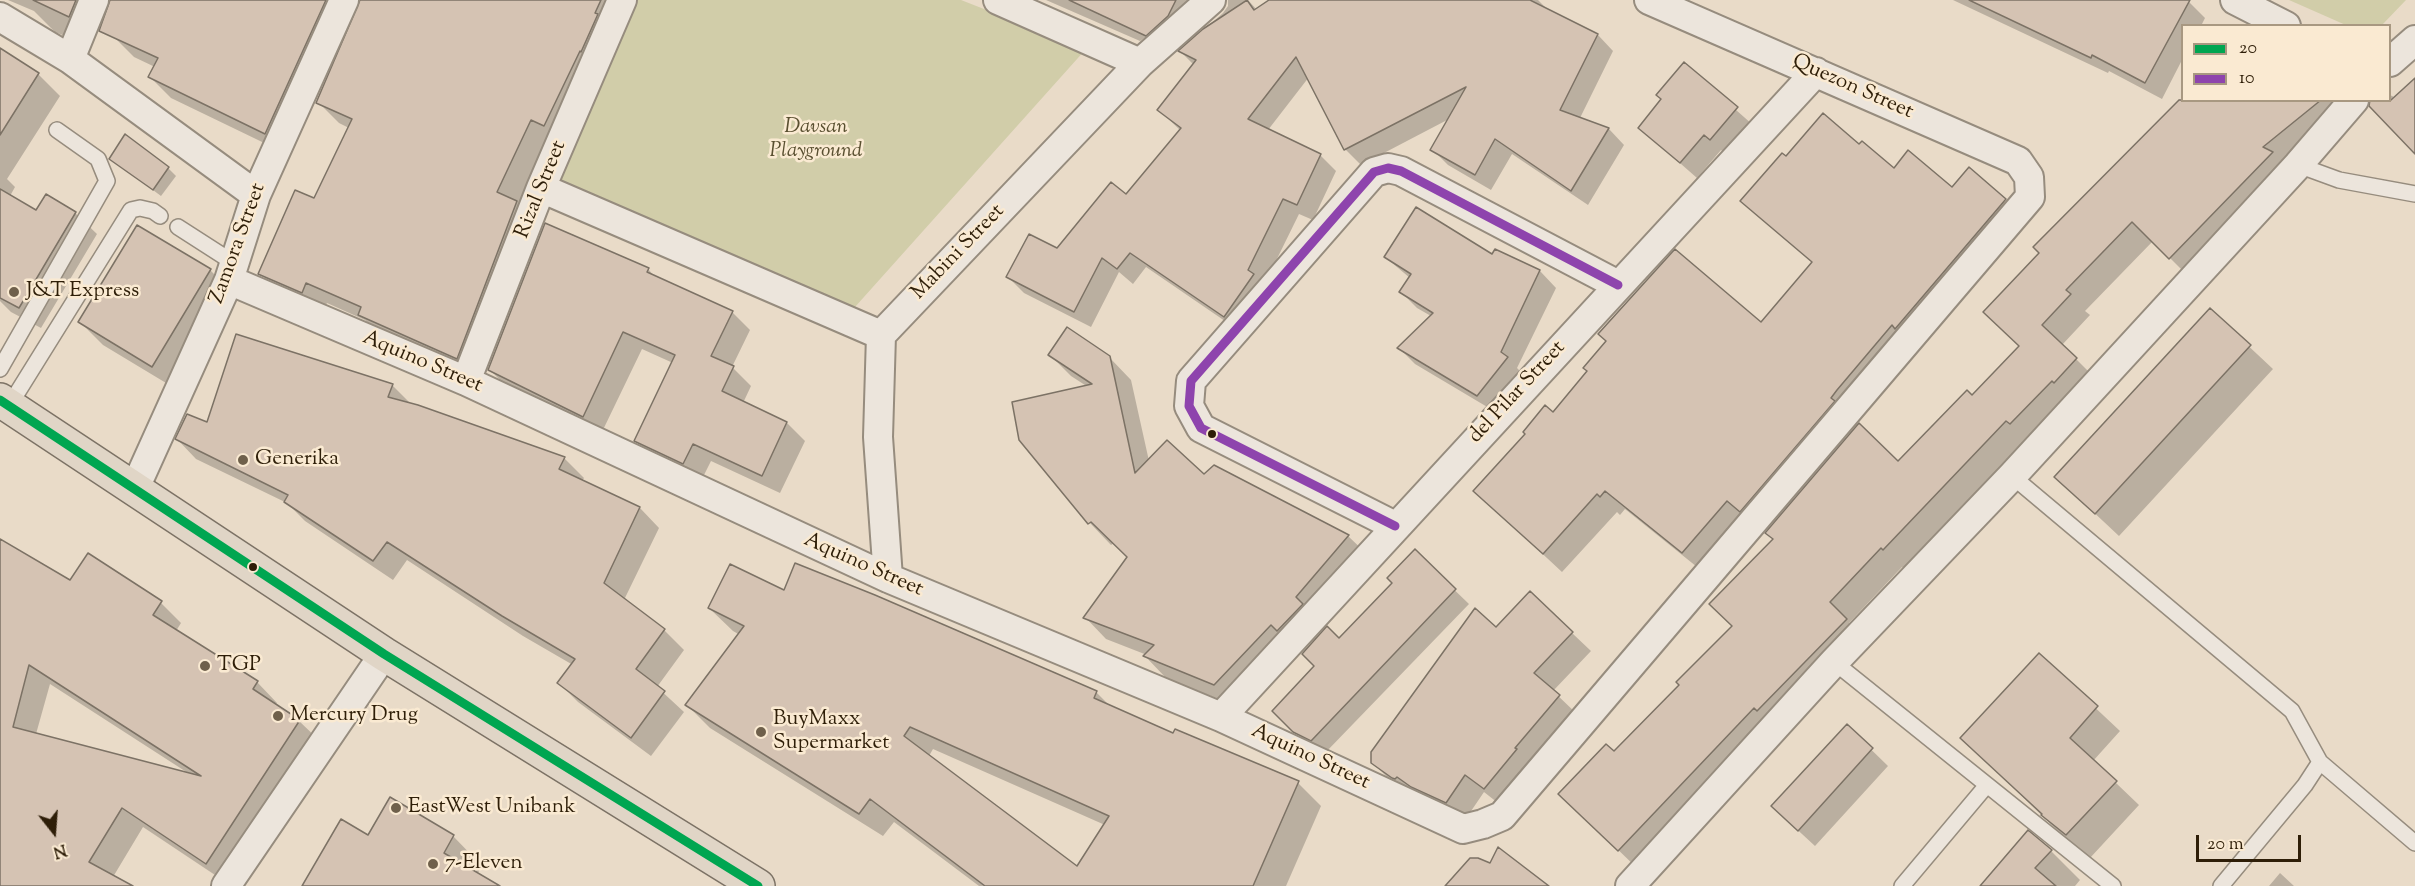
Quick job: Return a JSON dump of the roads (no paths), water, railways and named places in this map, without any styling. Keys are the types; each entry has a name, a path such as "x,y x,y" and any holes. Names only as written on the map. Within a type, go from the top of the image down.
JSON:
{"highway":[{"path":"5,403 384,654 758,886"}],"street":[{"path":"70,59 94,0"},
{"name":"Zamora Street","path":"135,488 231,271 256,195 344,0"},
{"name":"Rizal Street","path":"466,381 541,188 622,0"},
{"path":"998,0 1140,63"},
{"name":"Mabini Street","path":"881,335 1140,63 1211,0"},
{"name":"Quezon Street","path":"1502,816 2030,197 2029,177 2018,161 1649,0"},
{"path":"2235,0 2282,24"},
{"path":"0,17 70,59 256,195"},
{"path":"2391,61 2415,40"},
{"name":"del Pilar Street","path":"1221,717 1816,72"},
{"path":"1630,886 1834,662 2012,476 2298,165 2352,102"},
{"path":"1395,526 1201,428 1189,406 1191,381 1374,172 1388,168 1401,171 1618,285"},
{"path":"541,188 881,335 878,438 888,578"},
{"name":"Aquino Street","path":"231,271 888,578 1221,717 1463,829 1502,816"},
{"path":"226,886 384,654"}],"lane":[{"path":"0,369 106,181 98,159 57,130"},
{"path":"2298,165 2339,180 2415,194"},
{"path":"5,403 131,210 140,208 153,211 160,216"},
{"path":"178,228 231,271"},
{"path":"2012,476 2292,711 2320,762 2415,843"},
{"path":"1834,662 2113,886"},
{"path":"2221,886 2305,785 2320,762"},
{"path":"1902,886 1987,785"}],"place":[{"name":"J&T Express","path":"14,292"},
{"name":"Generika","path":"243,460"},
{"name":"TGP","path":"205,666"},
{"name":"Mercury Drug","path":"278,716"},
{"name":"BuyMaxx Supermarket","path":"761,732"},
{"name":"EastWest Unibank","path":"396,808"},
{"name":"7-Eleven","path":"433,864"}],"park label":[{"name":"Davsan Playground","path":"816,140"}]}
